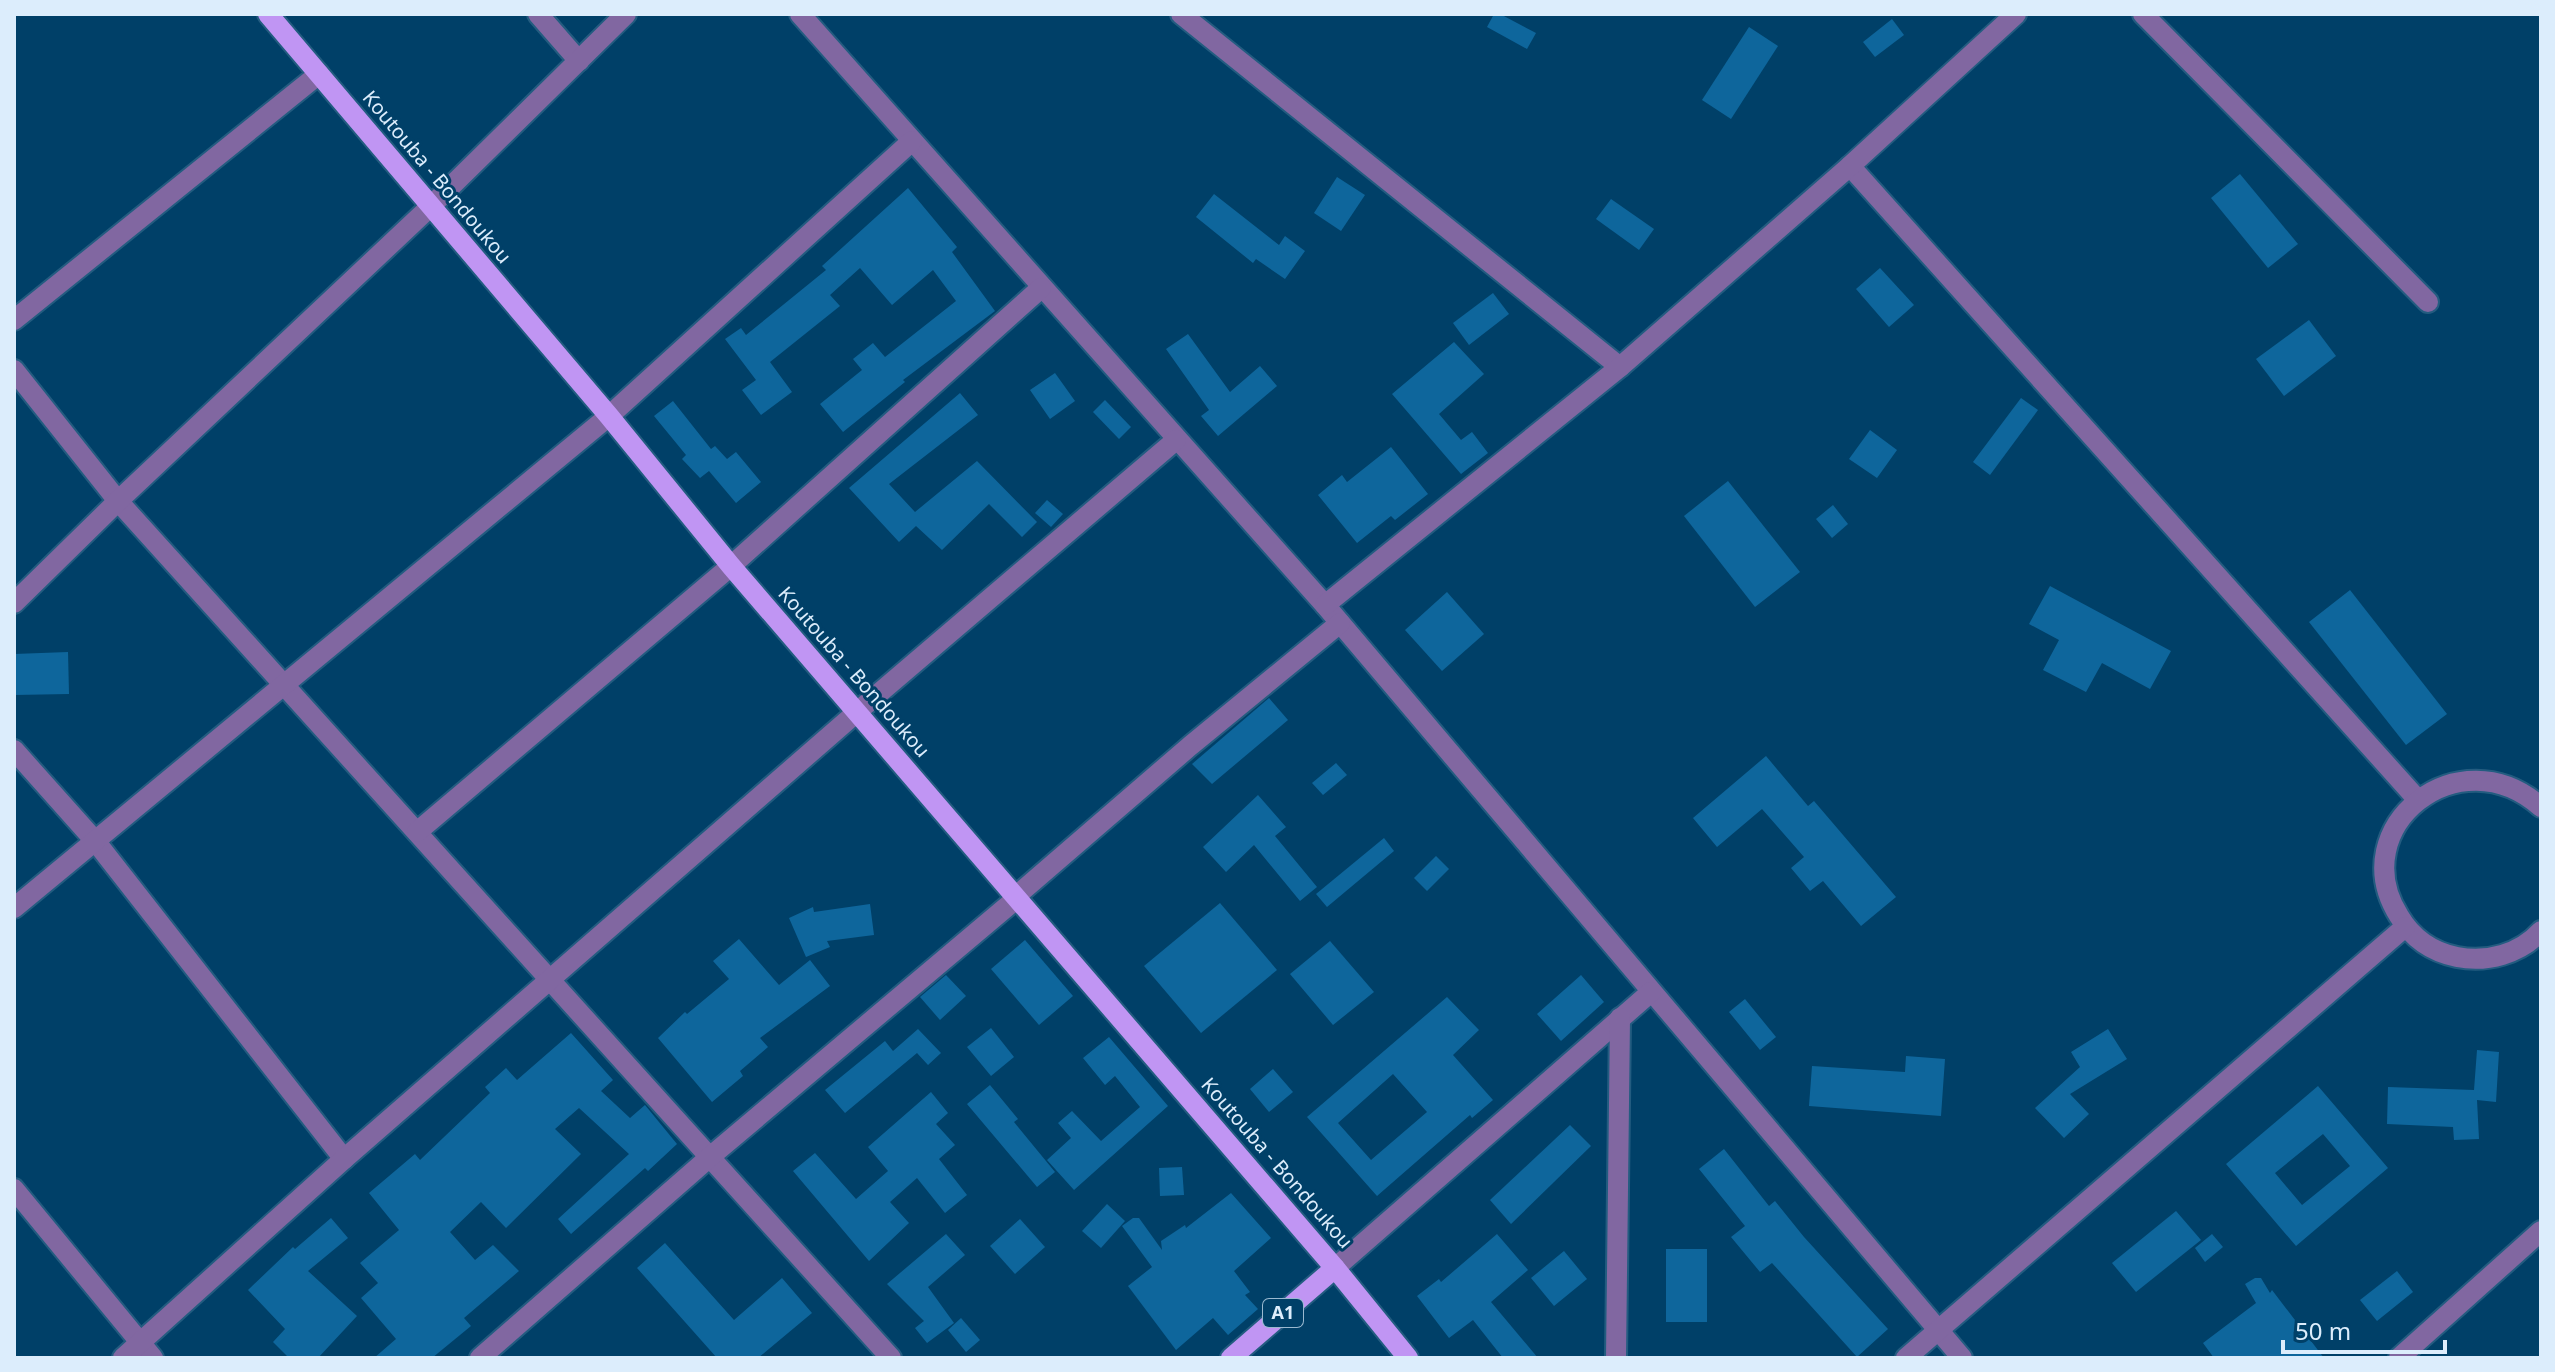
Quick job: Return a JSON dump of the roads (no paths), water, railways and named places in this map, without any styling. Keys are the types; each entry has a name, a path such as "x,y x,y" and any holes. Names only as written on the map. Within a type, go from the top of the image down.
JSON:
{"main road":[{"name":"Koutouba - Bondoukou","path":"268,14 609,416 731,566 1335,1268 1408,1358"},
{"name":"A1","path":"1231,1358 1335,1268"}],"street":[{"path":"538,14 579,61"},
{"path":"14,603 431,206 626,14"},
{"path":"800,14 1325,605 1962,1358"},
{"path":"1181,14 1620,367"},
{"path":"1325,605 1620,367 1850,166 2016,14"},
{"path":"2143,14 2428,302"},
{"path":"14,320 319,74"},
{"path":"14,908 609,416 912,141"},
{"path":"1850,166 2418,800"},
{"path":"417,832 731,566 1041,288"},
{"path":"14,370 118,501 891,1358"},
{"path":"123,1358 147,1351 344,1159 857,712 1176,440"},
{"path":"480,1358 1190,746 1340,623"},
{"path":"14,750 96,842 344,1159"},
{"path":"2536,794 2492,781 2472,779 2434,789 2418,800 2396,827 2385,861 2386,884 2393,907 2405,927 2423,943 2444,954 2467,959 2492,958 2539,939"},
{"path":"1906,1358 2405,927"},
{"path":"1335,1268 1651,992"},
{"path":"1616,1358 1620,1018"},
{"path":"14,1189 147,1351"},
{"path":"2399,1358 2541,1231"}]}
